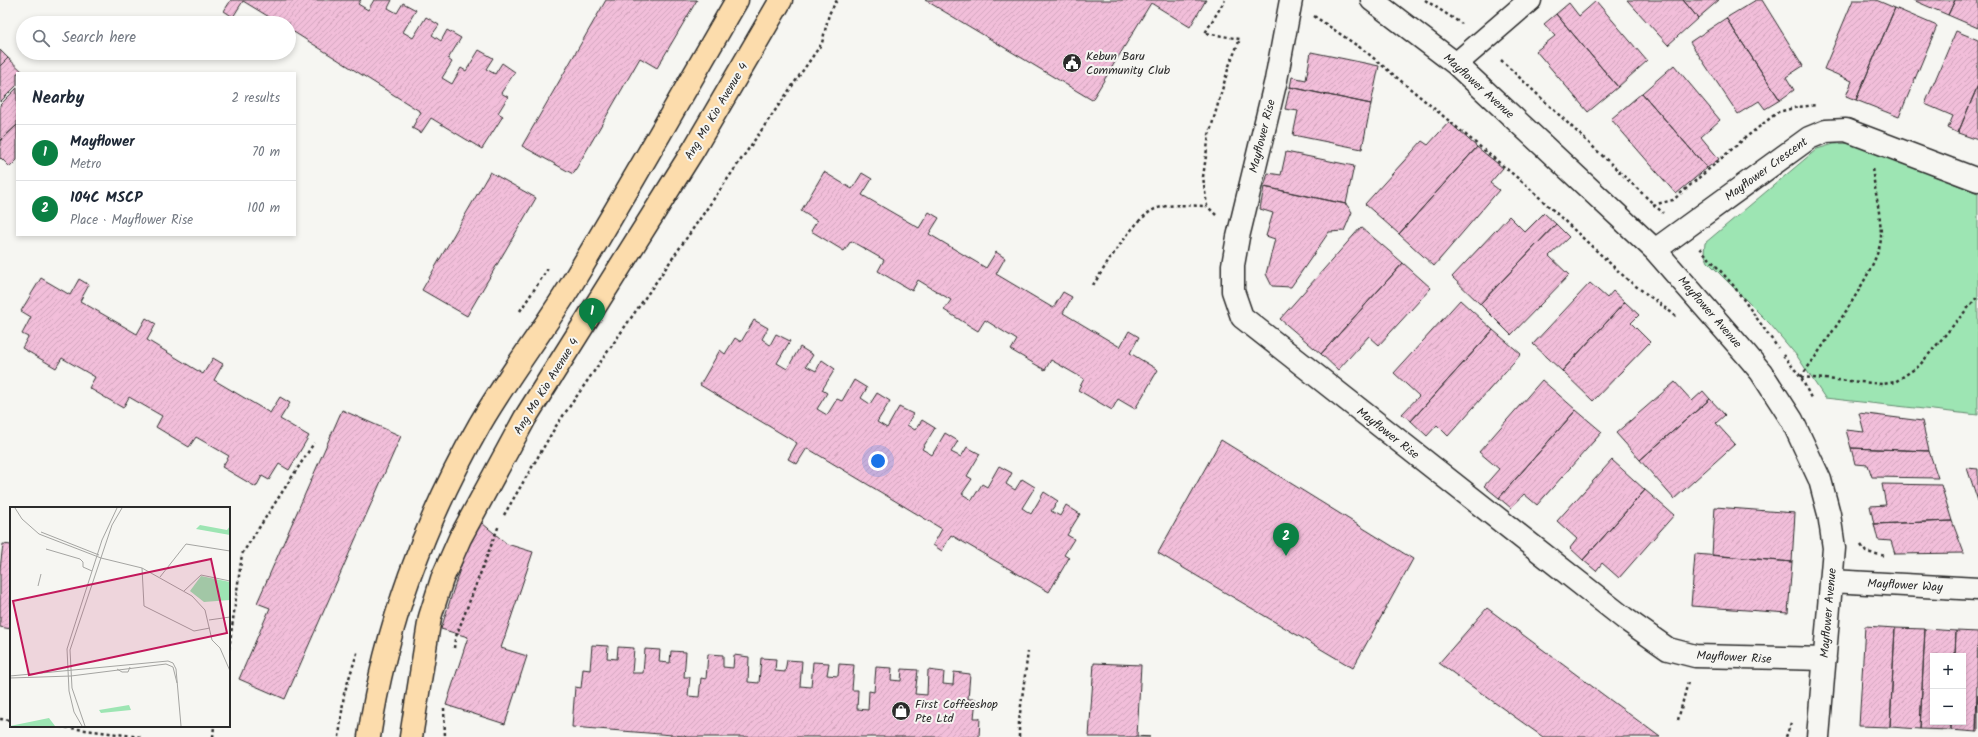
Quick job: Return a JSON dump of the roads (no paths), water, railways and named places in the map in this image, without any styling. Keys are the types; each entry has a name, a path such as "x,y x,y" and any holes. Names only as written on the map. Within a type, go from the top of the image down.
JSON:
{"main road":[{"path":"368,737 375,694 396,617 436,512 456,471 480,425 571,286 737,0"},
{"name":"Ang Mo Kio Avenue 4","path":"411,737 430,618 442,579 460,538 525,418 694,149 781,0"}],"street":[{"name":"Mayflower Rise","path":"1292,0 1276,80 1238,237 1233,265 1233,292 1242,317 1630,622 1668,649 1695,656 1825,659"},
{"name":"Mayflower Avenue","path":"1372,0 1456,64 1656,250 1761,372 1792,420 1820,480 1829,514 1834,548 1818,737"},
{"path":"1456,64 1530,0"},
{"name":"Mayflower Crescent","path":"1656,250 1809,138 1826,131 1846,130 1978,180"},
{"name":"Mayflower Way","path":"1831,581 1978,589"}],"place":[{"name":"Kebun Baru Community Club","path":"1072,63"},
{"name":"Mayflower","path":"592,331"},
{"name":"104C MSCP","path":"1286,556"},
{"name":"First Coffeeshop Pte Ltd","path":"901,711"}]}
